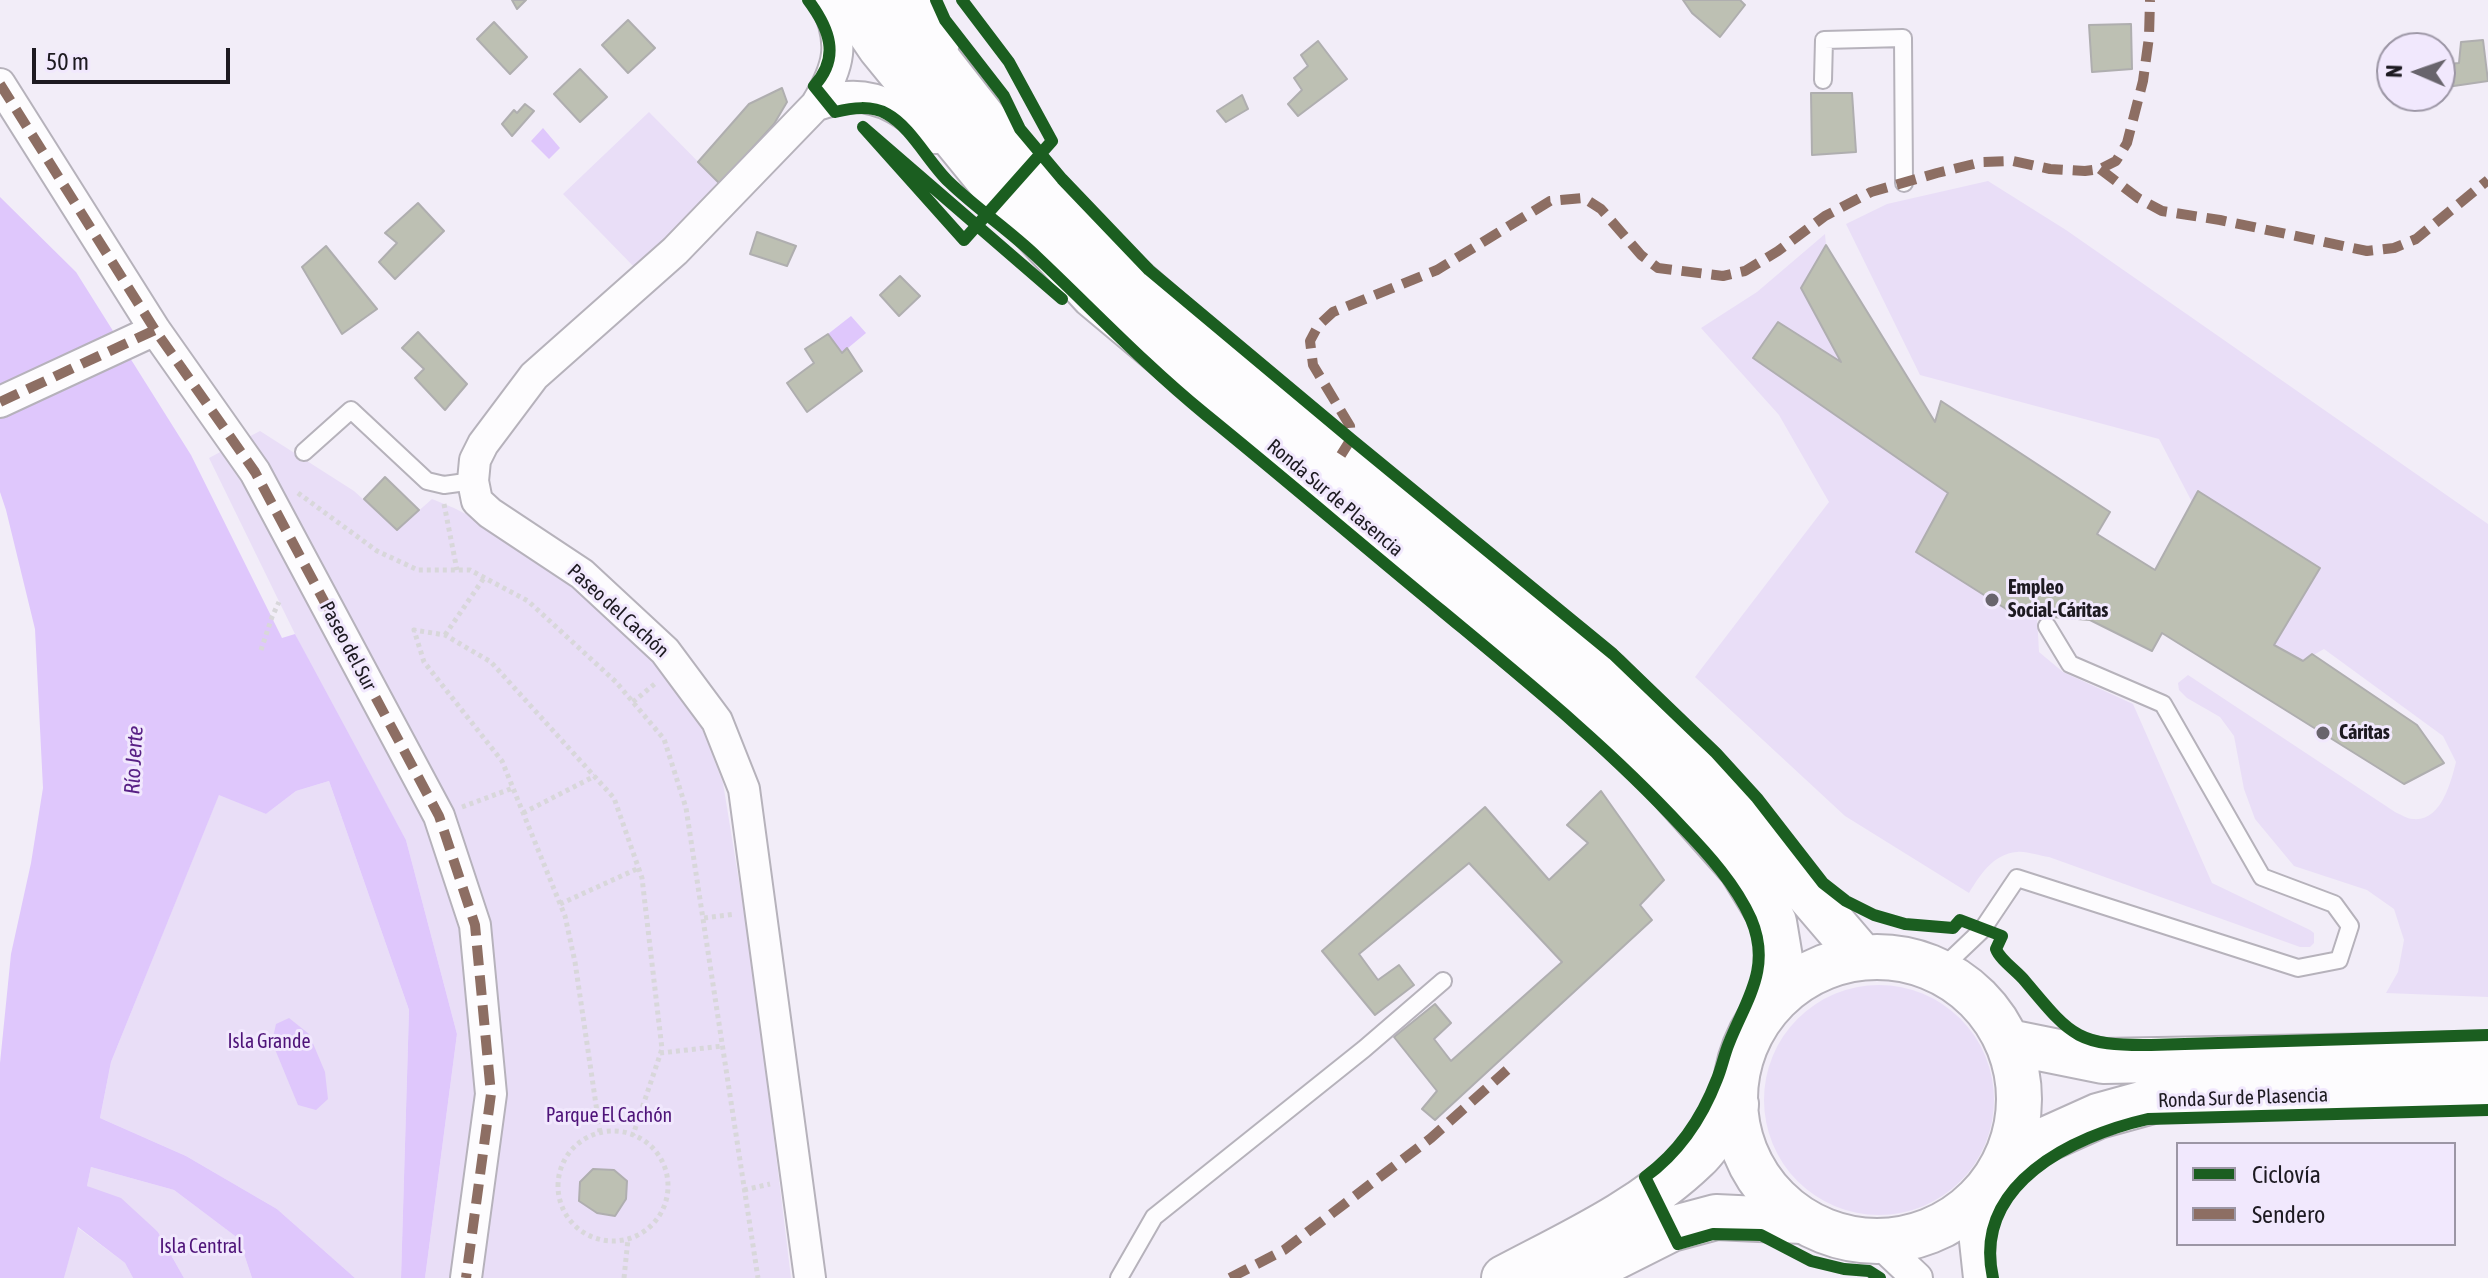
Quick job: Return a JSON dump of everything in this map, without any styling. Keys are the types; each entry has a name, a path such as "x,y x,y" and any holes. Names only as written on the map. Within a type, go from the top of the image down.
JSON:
{"main road":[{"name":"Ronda Sur de Plasencia","path":"848,0 880,47 991,183 1093,295 1582,704 1661,778 1741,868 1774,922 1780,958 1769,1006"},
{"name":"Ronda Sur de Plasencia","path":"891,0 999,138 1104,254 1241,373 1607,673 1696,763 1862,957"},
{"name":"Ronda Sur de Plasencia","path":"1998,1174 2019,1119 2019,1080 2009,1042 1981,1000 1940,970 1902,958 1862,957 1827,965 1795,981 1769,1006 1747,1041 1736,1080 1736,1121 1748,1160 1771,1195 1802,1221 1839,1238 1880,1243 1920,1236 1957,1219 1998,1174 2098,1116 2156,1100 2488,1090"},
{"name":"Ronda Sur de Plasencia","path":"2009,1042 2103,1061 2488,1054"},
{"path":"1504,1278 1654,1194 1698,1156 1736,1104"},
{"path":"1574,1278 1671,1229 1716,1217 1802,1221"}],"street":[{"path":"473,481 475,460 483,444 534,376 675,251 816,105 832,77 839,44 825,0"},
{"path":"924,0 927,13 999,138"},
{"name":"Paseo del Sur","path":"0,84 155,330 255,472 439,816 475,925 491,1094 466,1278"},
{"path":"816,105 847,97 878,100 903,111 991,183"},
{"path":"0,402 155,330"},
{"name":"Paseo del Cachón","path":"473,481 477,501 490,513 582,574 665,651 717,721 744,789 810,1278"},
{"path":"1979,1278 1974,1232 1998,1174"},
{"path":"1880,1243 1917,1278"}],"lane":[{"path":"1823,80 1824,40 1903,38 1904,183"},
{"path":"304,452 351,410 427,481 441,485 473,481"},
{"path":"1940,970 1982,930 2017,878 2298,968 2339,960 2350,926 2334,904 2262,877 2163,704 2070,664 2047,626"},
{"path":"1119,1278 1154,1217 1364,1049 1443,981"}],"path":[{"path":"255,472 280,480 377,551 418,570 470,570 528,601 616,682 664,739 686,808 758,1278"},
{"path":"441,485 457,570"},
{"path":"445,635 484,578"},
{"path":"261,650 279,602"},
{"path":"600,1132 575,962 565,916 502,761 424,662 414,630 445,635 491,662 614,798 642,878 662,1049 633,1135"},
{"path":"523,813 595,776"},
{"path":"439,816 513,788"},
{"path":"560,904 639,868"},
{"path":"660,1053 723,1046"},
{"path":"600,1132 628,1132 645,1141 654,1148 668,1179 668,1196 661,1214 647,1230 628,1239 606,1241 584,1233 569,1220 560,1199 559,1177 563,1163 573,1147 600,1132"},
{"path":"624,1278 628,1239"}],"green space":[{"path":"649,112 720,184 636,269 563,194"},
{"path":"1988,181 2066,230 2488,524 2488,997 2386,993 2398,972 2404,940 2394,909 2367,890 2294,866 2255,819 2244,789 2234,736 2220,717 2179,690 2178,683 2188,675 2395,812 2413,819 2423,818 2438,808 2456,762 2443,736 2324,649 2303,661 2274,645 2320,568 2198,491 2192,502 2159,439 1920,375 1846,224 1887,204"},
{"path":"1825,234 1826,245 1801,288 1841,362 1778,322 1754,358 1948,493 1917,552 2014,614 2037,616 2039,652 2063,672 2133,704 2212,883 2310,930 2314,933 2314,943 2310,947 2300,947 2049,857 2025,852 2008,854 1994,861 1969,893 1845,816 1695,677 1829,502 1779,415 1701,328 1757,292"},
{"name":"Parque El Cachón","path":"260,431 354,491 397,530 432,499 483,523 603,610 662,665 698,718 723,783 748,924 791,1278 425,1278 457,1034 406,840 315,675 209,458"},
{"name":"Isla Grande","path":"329,781 409,1010 401,1278 355,1278 277,1209 186,1156 100,1118 111,1062 219,794 266,814 296,791"},
{"path":"1879,985 1901,987 1923,994 1943,1004 1960,1019 1975,1036 1985,1056 1992,1078 1992,1122 1985,1144 1975,1164 1960,1181 1943,1196 1923,1206 1901,1213 1879,1215 1857,1213 1835,1206 1815,1196 1798,1181 1783,1164 1773,1144 1766,1122 1764,1100 1766,1078 1773,1056 1783,1036 1798,1019 1815,1004 1835,994 1857,987"},
{"name":"Isla Central","path":"91,1167 174,1190 239,1239 252,1278 184,1278 158,1232 87,1186"},
{"path":"77,1227 125,1263 133,1278 64,1278"}],"water":[{"path":"543,128 560,148 549,159 531,141"},
{"name":"Río Jerte","path":"0,197 76,272 191,455 282,638 295,634 406,840 457,1034 425,1278 401,1278 409,1010 329,781 296,791 266,814 219,795 111,1062 100,1118 186,1156 277,1209 355,1278 252,1278 239,1239 174,1190 91,1167 87,1186 121,1198 158,1232 184,1278 133,1278 125,1263 78,1227 64,1278 0,1278 0,1063 11,954 31,863 43,788 35,629 0,492"},
{"path":"851,316 866,333 842,353 828,334"},
{"path":"289,1018 309,1034 325,1072 328,1099 316,1110 298,1105 272,1042 276,1024"}],"building":[{"path":"512,0 526,0 517,9"},
{"path":"1683,0 1740,0 1745,5 1720,37 1692,13"},
{"path":"628,20 655,48 628,73 602,45"},
{"path":"494,22 527,57 510,74 477,39"},
{"path":"2131,24 2132,69 2092,72 2089,25"},
{"path":"2483,40 2488,81 2456,86 2456,63 2459,63 2461,42"},
{"path":"1318,41 1347,79 1298,116 1288,104 1302,90 1294,78 1308,66 1301,55"},
{"path":"580,69 607,97 580,122 554,94"},
{"path":"782,88 787,102 774,124 720,184 698,162 749,104"},
{"path":"1811,93 1852,93 1856,152 1812,155"},
{"path":"1242,95 1248,109 1226,122 1217,111"},
{"path":"525,104 534,111 512,136 502,124 514,110 517,113"},
{"path":"418,203 444,231 395,279 379,262 397,243 385,233"},
{"path":"757,232 796,246 787,266 750,254"},
{"path":"1826,245 1935,422 1941,401 2110,512 2097,534 2155,570 2198,491 2320,568 2274,645 2303,661 2312,654 2417,725 2444,763 2404,784 2162,633 2152,651 2090,620 2014,614 1916,552 1948,493 1753,358 1778,322 1841,362 1801,288"},
{"path":"326,246 377,309 342,334 302,267"},
{"path":"900,276 920,296 899,316 880,295"},
{"path":"418,332 467,384 445,410 415,378 424,369 402,348"},
{"path":"828,334 842,353 847,348 862,371 807,412 787,383 814,363 805,349"},
{"path":"385,477 419,510 397,530 364,499"},
{"path":"1601,791 1664,880 1640,905 1652,920 1435,1120 1422,1109 1437,1091 1394,1037 1435,1004 1451,1023 1434,1039 1451,1061 1562,962 1469,863 1359,954 1378,980 1399,965 1414,985 1375,1015 1322,951 1485,807 1549,880 1588,843 1567,825"},
{"path":"593,1169 614,1170 627,1181 626,1199 615,1216 597,1213 579,1201 580,1182"}],"marked path":[{"path":"1341,455 1351,439 1350,426 1313,365 1310,341 1318,326 1333,312 1437,270 1550,201 1584,198 1601,209 1641,255 1658,268 1723,276 1745,271 1825,216 1871,192 1937,173 1982,162 2013,161 2050,169 2100,169 2116,161 2127,143 2143,81 2150,0"},
{"path":"0,84 155,330 255,472 439,816 475,925 491,1094 466,1278"},
{"path":"2100,169 2138,198 2162,211 2367,251 2394,248 2416,239 2488,180"},
{"path":"0,402 155,330"},
{"path":"1230,1278 1284,1250 1431,1138 1507,1070"}],"cycle path":[{"path":"808,0 822,21 830,53 814,86 835,112 868,108 896,120 949,182 1026,247 1161,376 1566,715 1654,798 1711,859 1738,894 1751,919 1757,937 1758,968 1749,998 1704,1107 1678,1146 1645,1177 1678,1244 1713,1234 1761,1235 1811,1261 1869,1271 1880,1278"},
{"path":"936,0 945,20 1004,96 1020,129 1062,179 1149,270 1613,654 1716,753 1757,798 1823,883 1846,901 1874,915 1905,924 1953,928 1960,920 2002,936 1996,949 1998,953 2066,1026 2091,1040 2151,1045 2488,1035"},
{"path":"962,0 1009,62 1052,141 964,240 863,127 1062,299"},
{"path":"1993,1278 1991,1245 1998,1216 2013,1191 2034,1170 2060,1152 2119,1127 2148,1119 2488,1110"}],"place":[{"name":"Empleo Social-Cáritas","path":"1992,600"},
{"name":"Cáritas","path":"2323,733"}]}
